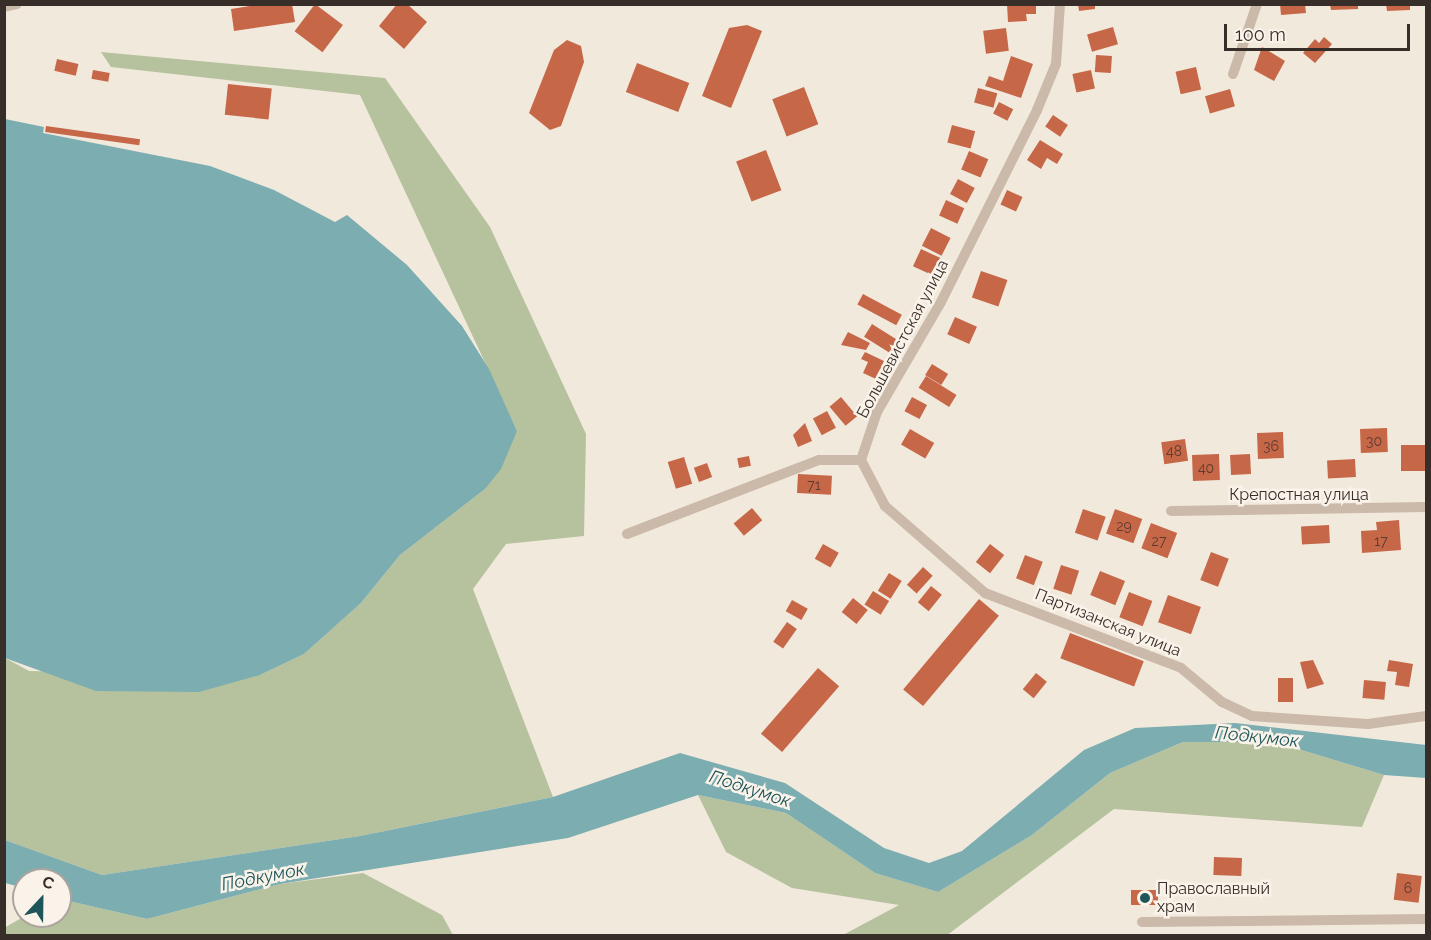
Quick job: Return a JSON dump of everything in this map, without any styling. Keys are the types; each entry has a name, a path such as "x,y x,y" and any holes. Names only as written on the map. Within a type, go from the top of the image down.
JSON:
{"street":[{"path":"4,7 17,4"},
{"name":"Большевистская улица","path":"861,460 877,412 946,291 1037,110 1056,64 1060,4"},
{"path":"1233,74 1257,4"},
{"path":"627,534 819,460 861,460"},
{"name":"Партизанская улица","path":"861,460 885,506 985,593 1181,668 1222,702 1252,716 1357,723 1426,716"},
{"name":"Крепостная улица","path":"1171,511 1426,507"},
{"path":"1142,922 1426,919"}],"green space":[{"path":"101,52 385,78 490,227 586,434 584,536 506,544 473,589 553,797 360,836 102,875 5,840 5,658 29,671 260,675 304,654 361,603 400,555 485,489 517,431 360,95 111,67"},
{"path":"1183,742 1275,742 1384,775 1362,827 1114,809 946,936 843,935 899,905 792,888 726,852 698,795 786,813 875,873 938,892 1032,835 1110,773"},
{"path":"363,873 442,915 453,935 5,936 4,928 12,923 12,928 72,928 72,902 147,919 280,884"}],"water":[{"path":"5,119 44,127 43,133 210,166 274,190 335,222 347,215 407,265 462,326 489,369 517,431 501,469 485,489 400,555 361,603 304,654 260,675 199,692 96,691 5,658"},
{"name":"Подкумок","path":"1235,723 1426,745 1426,778 1384,775 1275,742 1183,742 1110,773 1032,835 938,892 875,873 786,813 698,795 568,838 280,884 147,919 72,902 72,868 12,868 12,885 5,883 5,840 102,875 360,836 553,797 680,753 785,783 884,848 929,863 962,851 1084,750 1135,728"}],"building":[{"path":"263,4 292,4 295,22 234,31 231,9"},
{"path":"315,4 343,25 322,52 295,31"},
{"path":"397,4 407,4 427,22 404,49 379,26"},
{"path":"1007,4 1036,4 1036,14 1026,14 1027,21 1008,22"},
{"path":"1078,4 1095,4 1095,9 1079,11"},
{"path":"1280,4 1305,4 1306,13 1281,15"},
{"path":"1330,4 1358,4 1358,9 1331,10"},
{"path":"1386,4 1410,4 1410,10 1387,11"},
{"path":"747,25 762,31 731,108 702,96 729,28"},
{"path":"1113,27 1118,44 1092,52 1087,34"},
{"path":"1006,28 1009,51 986,54 983,31"},
{"path":"1324,37 1332,44 1315,63 1303,53 1315,39 1319,43"},
{"path":"567,40 581,46 584,62 561,126 550,130 529,113 554,50"},
{"path":"1262,47 1285,61 1274,81 1254,70"},
{"path":"1096,55 1112,56 1111,73 1095,72"},
{"path":"1011,56 1033,64 1021,98 985,86 989,76 1003,81"},
{"path":"57,59 78,64 76,76 54,71"},
{"path":"637,63 689,83 678,112 626,92"},
{"path":"1196,67 1201,89 1181,94 1176,72"},
{"path":"93,70 110,73 108,82 91,79"},
{"path":"1091,70 1095,89 1076,93 1072,74"},
{"path":"228,84 272,89 269,119 225,115"},
{"path":"804,87 818,124 787,137 772,99"},
{"path":"978,88 997,93 993,108 974,102"},
{"path":"1230,89 1235,106 1210,113 1205,96"},
{"path":"999,102 1013,109 1007,121 993,114"},
{"path":"1053,115 1068,125 1060,137 1045,127"},
{"path":"952,125 975,131 971,149 947,142"},
{"path":"46,126 140,139 139,145 45,132"},
{"path":"1040,140 1063,154 1057,164 1047,158 1041,169 1027,160"},
{"path":"766,150 781,190 752,202 736,161"},
{"path":"969,151 988,159 981,178 961,169"},
{"path":"958,179 975,188 967,203 950,194"},
{"path":"1007,190 1023,197 1016,212 1000,205"},
{"path":"946,200 964,208 957,224 939,216"},
{"path":"931,228 951,238 942,256 922,246"},
{"path":"921,249 940,258 932,275 913,266"},
{"path":"981,271 1007,280 998,307 972,297"},
{"path":"863,294 902,315 896,325 857,305"},
{"path":"955,317 977,327 969,344 947,334"},
{"path":"872,324 898,340 890,353 864,337"},
{"path":"848,332 870,343 866,350 841,345"},
{"path":"865,352 884,361 876,379 863,373 868,362 861,359"},
{"path":"932,364 948,374 941,385 925,375"},
{"path":"926,376 957,395 949,407 919,388"},
{"path":"841,397 857,416 846,426 830,407"},
{"path":"912,397 927,405 919,419 904,411"},
{"path":"827,411 836,428 822,435 813,419"},
{"path":"805,423 812,441 798,447 793,435"},
{"path":"1387,428 1388,452 1361,453 1360,429"},
{"path":"910,429 934,443 925,459 901,445"},
{"path":"1283,432 1284,458 1258,459 1257,433"},
{"path":"1185,439 1188,461 1164,464 1161,442"},
{"path":"1401,445 1426,445 1426,471 1401,471"},
{"path":"1219,454 1220,480 1193,481 1192,455"},
{"path":"1250,454 1251,474 1231,475 1230,455"},
{"path":"749,456 751,466 739,468 737,458"},
{"path":"684,457 692,484 676,489 668,462"},
{"path":"1355,459 1356,477 1328,478 1327,460"},
{"path":"707,463 712,477 699,482 694,468"},
{"path":"798,474 832,476 831,495 797,493"},
{"path":"752,508 762,520 744,536 734,523"},
{"path":"1083,509 1106,517 1098,540 1075,533"},
{"path":"1115,509 1142,519 1133,543 1106,533"},
{"path":"1399,520 1401,550 1362,553 1361,531 1377,530 1376,522"},
{"path":"1151,523 1177,533 1167,558 1141,548"},
{"path":"1329,525 1330,543 1302,544 1301,526"},
{"path":"823,544 839,553 831,568 815,559"},
{"path":"990,544 1004,555 990,573 976,562"},
{"path":"1211,552 1229,559 1218,587 1200,580"},
{"path":"1025,555 1043,562 1034,585 1016,578"},
{"path":"1061,565 1079,571 1071,595 1053,589"},
{"path":"923,567 933,576 917,594 907,585"},
{"path":"1100,571 1125,581 1115,605 1090,595"},
{"path":"889,573 902,581 891,599 878,591"},
{"path":"931,586 942,595 929,611 918,602"},
{"path":"873,591 889,601 881,615 865,605"},
{"path":"1129,592 1152,601 1143,626 1119,617"},
{"path":"1168,595 1201,607 1191,634 1158,622"},
{"path":"853,598 868,610 856,624 842,612"},
{"path":"979,599 999,616 923,706 903,689"},
{"path":"792,600 808,609 801,620 786,611"},
{"path":"787,622 797,629 783,649 773,642"},
{"path":"1070,633 1144,661 1134,687 1060,658"},
{"path":"1313,660 1324,684 1307,689 1300,662"},
{"path":"1389,660 1413,664 1409,687 1395,685 1397,672 1387,671"},
{"path":"818,668 839,686 782,752 761,734"},
{"path":"1036,673 1047,682 1034,698 1023,689"},
{"path":"1278,678 1293,678 1293,702 1278,702"},
{"path":"1364,680 1386,682 1384,700 1362,698"},
{"path":"1214,857 1242,858 1241,876 1213,875"},
{"path":"1397,873 1422,876 1419,903 1394,900"},
{"name":"Православный храм","path":"1131,890 1158,890 1158,905 1131,905"}],"place":[{"name":"Православный храм","path":"1145,898"}]}
